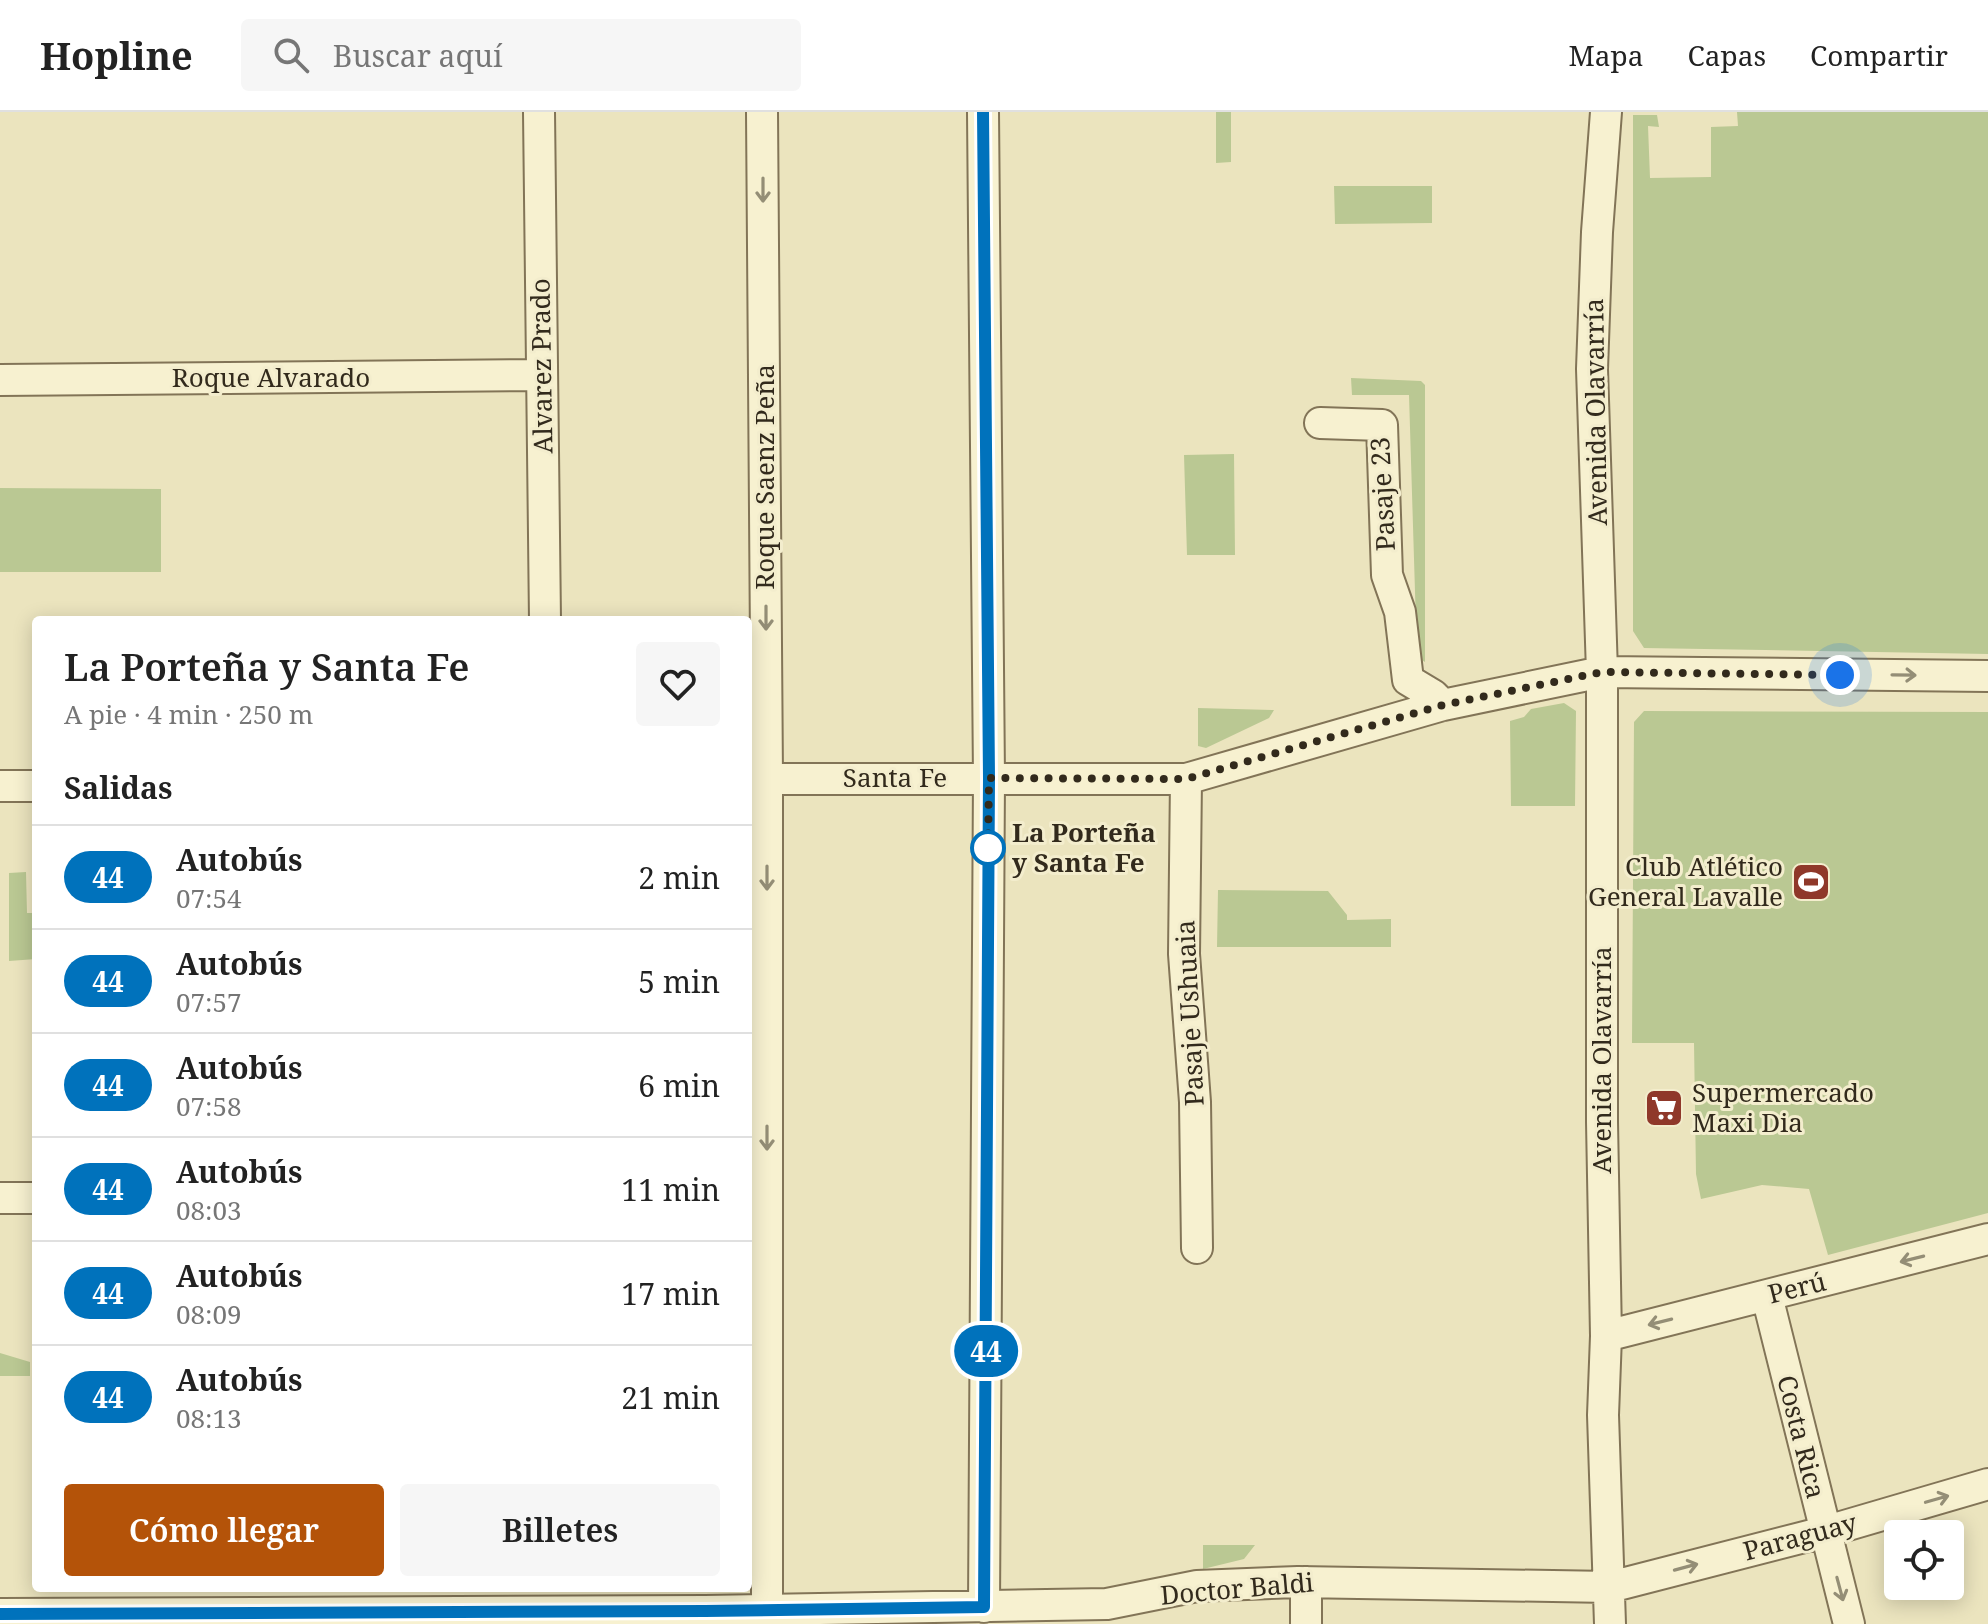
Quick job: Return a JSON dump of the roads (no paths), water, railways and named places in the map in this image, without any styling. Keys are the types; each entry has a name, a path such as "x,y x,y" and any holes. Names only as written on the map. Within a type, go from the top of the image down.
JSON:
{"street":[{"name":"Alvarez Prado","path":"539,112 545,616"},
{"name":"Roque Saenz Peña","path":"762,112 758,778 767,1610"},
{"path":"983,112 989,778 984,1607"},
{"name":"Avenida Olavarría","path":"1606,112 1597,232 1592,369 1602,672 1602,1075 1606,1336 1603,1415 1610,1624"},
{"name":"Roque Alvarado","path":"0,380 542,375"},
{"name":"Pasaje 23","path":"1320,423 1382,425 1387,575 1400,612 1408,680 1443,705"},
{"name":"Santa Fe","path":"758,778 1186,779 1443,705 1602,672 1988,676"},
{"name":"Pasaje Ushuaia","path":"1186,779 1184,954 1195,1102 1197,1248"},
{"path":"0,786 32,786"},
{"path":"0,1198 32,1198"},
{"name":"Perú","path":"1606,1336 1988,1239"},
{"name":"Costa Rica","path":"1767,1296 1849,1624"},
{"name":"Paraguay","path":"1610,1587 1824,1532 1988,1484"},
{"path":"1306,1582 1306,1624"},
{"name":"Doctor Baldi","path":"0,1614 551,1608 705,1618 767,1610 1107,1604 1197,1586 1306,1582 1610,1587"}],"place":[{"name":"La Porteña y Santa Fe","path":"988,848"},
{"name":"Club Atlético General Lavalle","path":"1811,882"},
{"name":"Supermercado Maxi Dia","path":"1664,1108"}]}
